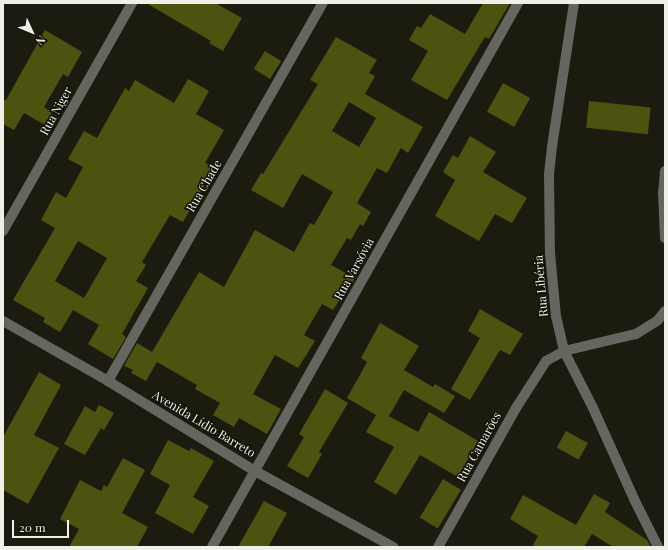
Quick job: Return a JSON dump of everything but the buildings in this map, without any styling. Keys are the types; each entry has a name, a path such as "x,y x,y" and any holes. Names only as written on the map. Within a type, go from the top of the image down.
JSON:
{"street":[{"name":"Rua Niger","path":"3,231 132,3"},
{"name":"Rua Chade","path":"108,381 323,3"},
{"name":"Rua Varsóvia","path":"212,547 518,3"},
{"name":"Rua Libéria","path":"574,3 552,146 549,175 550,254 555,308 564,351 593,408 634,499 658,547"},
{"path":"665,170 663,192 665,238"},
{"path":"564,351 636,334 658,320 665,311"},
{"name":"Avenida Lídio Barreto","path":"3,321 108,381 255,471 393,547"},
{"name":"Rua Camarões","path":"438,547 516,408 546,360 564,351"}]}
